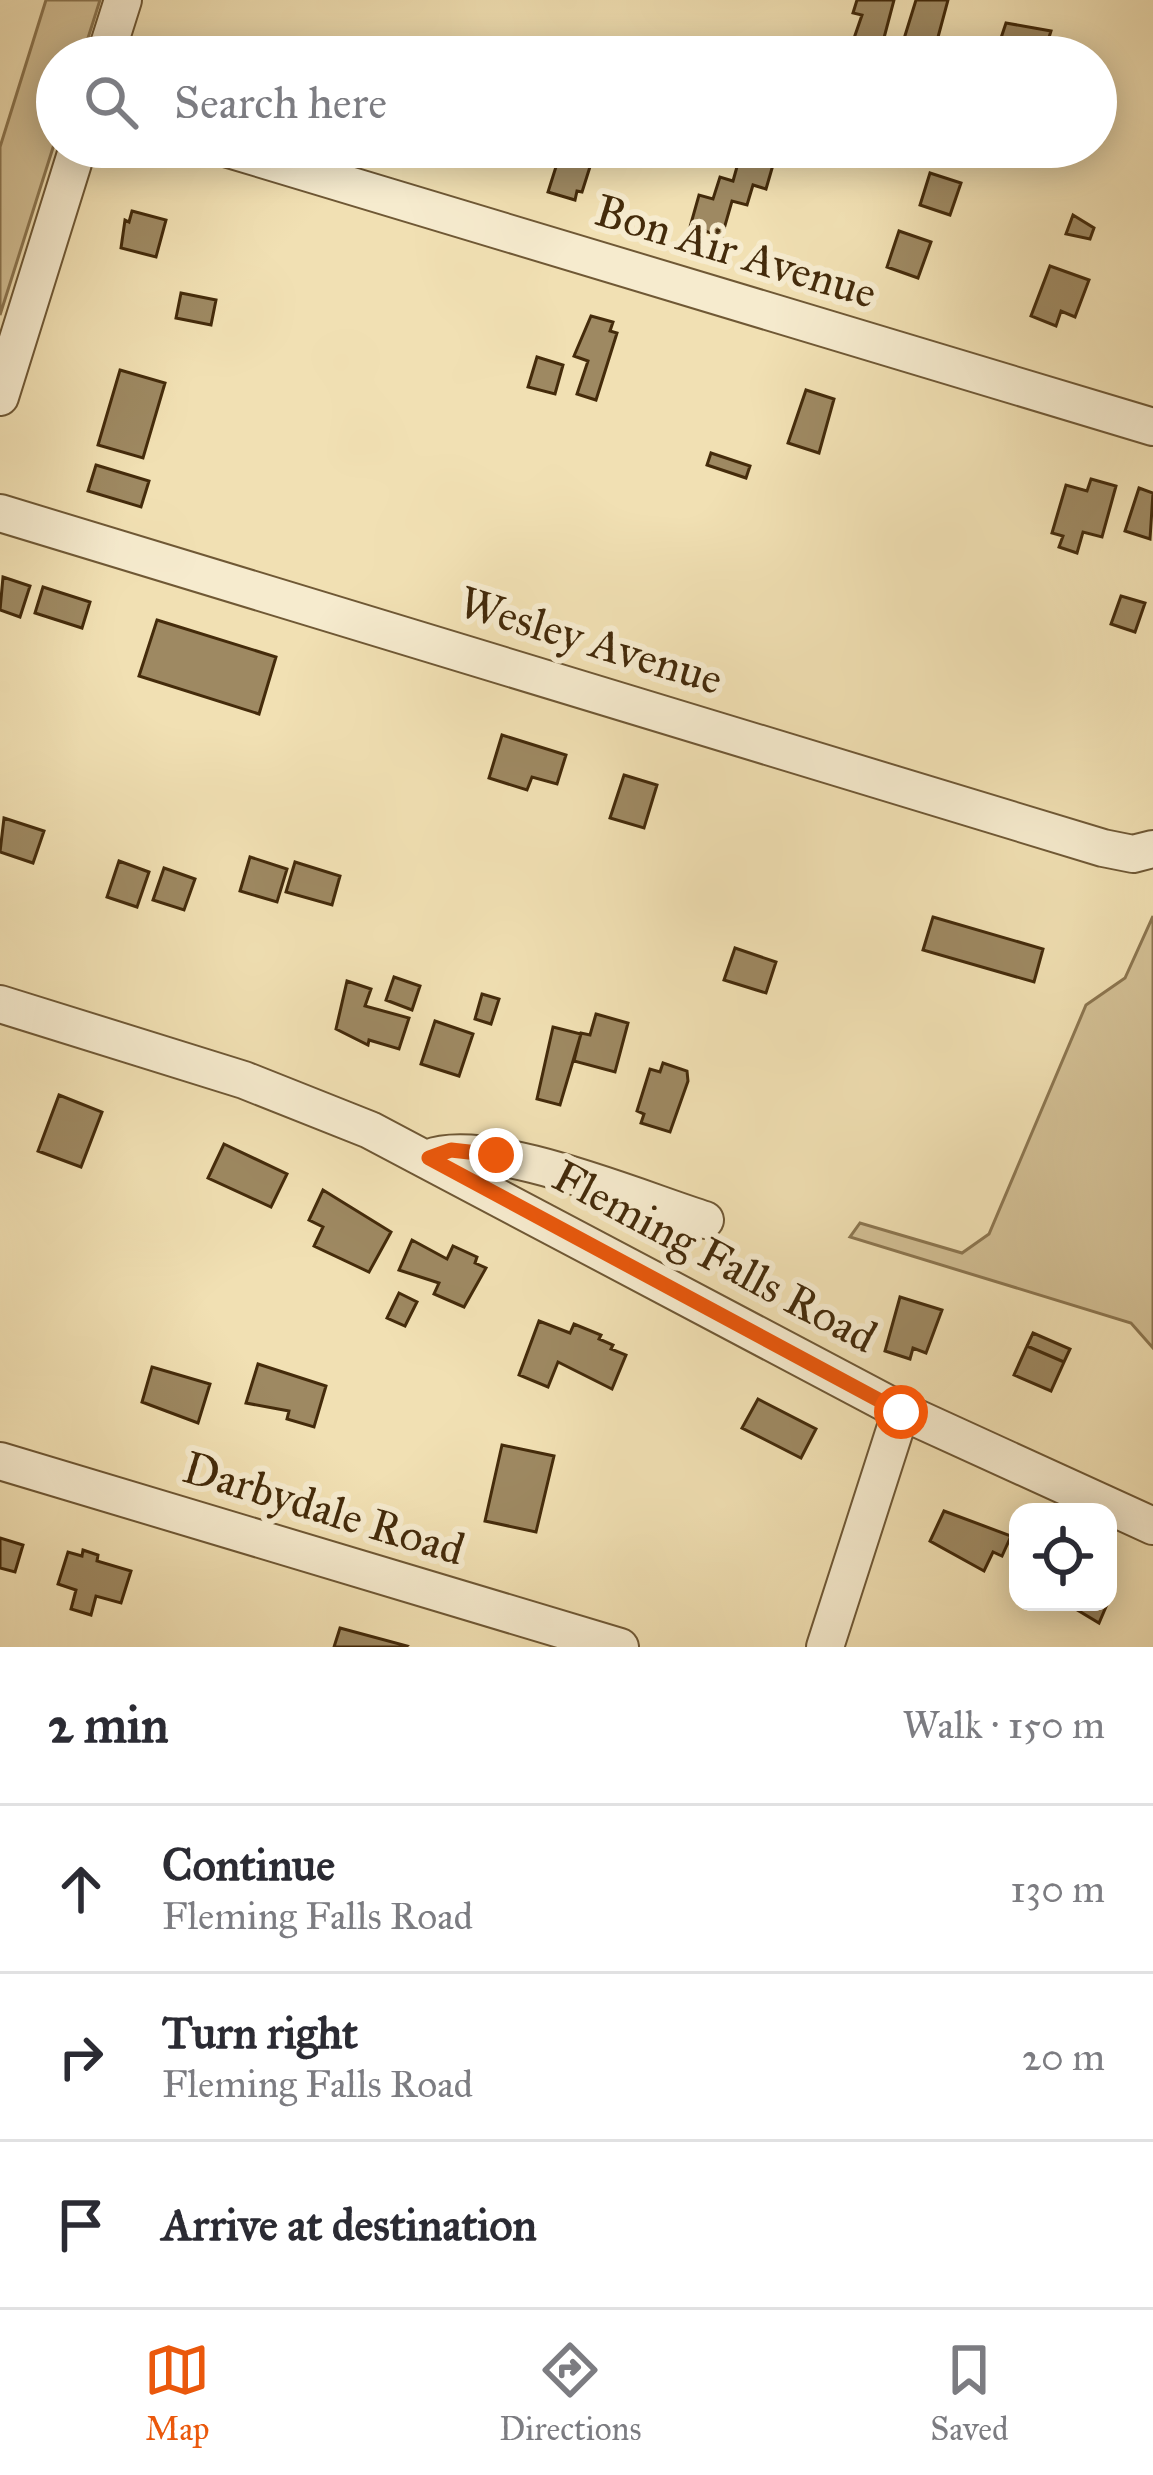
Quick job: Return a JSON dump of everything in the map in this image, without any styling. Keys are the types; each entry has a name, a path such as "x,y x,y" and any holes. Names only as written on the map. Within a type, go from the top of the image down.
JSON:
{"street":[{"path":"112,36 123,0"},
{"path":"0,397 71,168"},
{"name":"Bon Air Avenue","path":"292,168 1153,427"},
{"name":"Wesley Avenue","path":"0,513 1102,848 1132,854 1153,849"},
{"name":"Fleming Falls Road","path":"0,1004 244,1080 429,1158 901,1412 1153,1526"},
{"name":"Fleming Falls Road","path":"429,1158 451,1150 496,1155 705,1220"},
{"path":"825,1647 901,1412"},
{"name":"Darbydale Road","path":"0,1461 620,1647"}],"shaded area":[{"path":"46,0 100,0 89,36 36,36 36,168 47,168 0,315 0,147"},
{"path":"1153,916 1153,1348 1131,1323 850,1237 860,1223 962,1253 989,1234 1086,1005 1125,978"}],"building":[{"path":"857,0 894,0 884,36 855,36 862,15 853,13"},
{"path":"916,0 948,0 938,36 905,36"},
{"path":"1006,23 1051,31 1049,36 1002,36"},
{"path":"556,168 590,168 575,200 548,192"},
{"path":"737,168 772,168 766,189 753,185 747,205 732,201 722,236 690,227 699,195 713,199 720,177 733,181"},
{"path":"930,173 961,183 950,215 920,205"},
{"path":"132,211 166,220 156,257 121,248 125,220 129,222"},
{"path":"1073,215 1094,228 1090,239 1066,234"},
{"path":"899,231 931,242 918,278 887,267"},
{"path":"1050,266 1089,280 1075,317 1061,311 1056,326 1031,316"},
{"path":"181,293 216,300 211,325 176,318"},
{"path":"591,316 613,322 610,331 617,333 596,400 577,394 588,361 574,356"},
{"path":"537,357 563,365 555,394 528,387"},
{"path":"120,370 165,383 143,458 98,445"},
{"path":"806,390 834,399 819,453 788,443"},
{"path":"711,453 750,466 746,478 707,465"},
{"path":"96,465 149,481 141,507 88,491"},
{"path":"1091,479 1116,486 1102,537 1083,532 1077,553 1059,547 1063,536 1052,533 1066,485 1087,491"},
{"path":"1139,488 1153,493 1150,539 1125,531"},
{"path":"3,577 30,586 20,617 0,610"},
{"path":"43,587 90,602 82,628 35,613"},
{"path":"1121,596 1145,603 1135,632 1111,624"},
{"path":"157,620 276,657 259,714 139,676"},
{"path":"502,735 566,755 557,784 532,777 527,790 489,778"},
{"path":"624,775 657,785 644,828 610,818"},
{"path":"4,818 44,831 33,863 0,852"},
{"path":"250,857 287,869 277,902 240,891"},
{"path":"119,861 149,872 137,907 107,897"},
{"path":"295,862 340,876 332,905 286,892"},
{"path":"164,868 195,879 184,910 153,900"},
{"path":"933,917 1043,949 1034,982 923,950"},
{"path":"735,948 776,962 766,993 724,980"},
{"path":"394,977 420,986 412,1010 386,1000"},
{"path":"347,981 371,989 365,1006 409,1018 399,1049 369,1040 368,1045 336,1029"},
{"path":"482,994 499,999 491,1024 475,1019"},
{"path":"596,1014 628,1023 615,1072 574,1061 581,1033 590,1035"},
{"path":"435,1021 473,1034 459,1076 421,1064"},
{"path":"553,1027 581,1034 560,1105 537,1099"},
{"path":"663,1063 687,1071 688,1081 670,1132 641,1123 644,1114 637,1111 650,1069 660,1072"},
{"path":"59,1095 102,1112 81,1167 38,1151"},
{"path":"224,1144 287,1174 271,1207 208,1178"},
{"path":"323,1190 391,1232 369,1272 314,1246 323,1227 309,1220"},
{"path":"412,1240 447,1259 453,1246 477,1257 475,1263 486,1268 464,1307 434,1294 439,1283 399,1270"},
{"path":"399,1293 417,1302 405,1326 387,1318"},
{"path":"900,1297 942,1310 926,1353 913,1348 910,1359 885,1351"},
{"path":"539,1321 570,1333 574,1324 601,1335 599,1339 613,1345 611,1349 626,1355 612,1389 558,1362 548,1387 519,1375"},
{"path":"1033,1333 1070,1349 1064,1362 1027,1346"},
{"path":"1027,1346 1064,1362 1051,1391 1014,1375"},
{"path":"258,1364 326,1386 314,1427 287,1419 289,1411 246,1403"},
{"path":"152,1367 210,1384 198,1423 142,1402"},
{"path":"758,1399 816,1429 801,1458 742,1428"},
{"path":"502,1445 554,1456 536,1532 485,1521"},
{"path":"944,1511 1009,1535 1002,1556 993,1552 984,1571 930,1541"},
{"path":"0,1538 23,1545 15,1572 0,1568"},
{"path":"83,1550 98,1555 97,1561 131,1571 121,1603 96,1596 91,1615 71,1609 76,1590 58,1584 68,1552 82,1556"},
{"path":"1079,1611 1104,1611 1099,1623"},
{"path":"340,1628 407,1646 334,1647"}],"route":[{"path":"496,1155 451,1150 429,1158 901,1412"}]}
